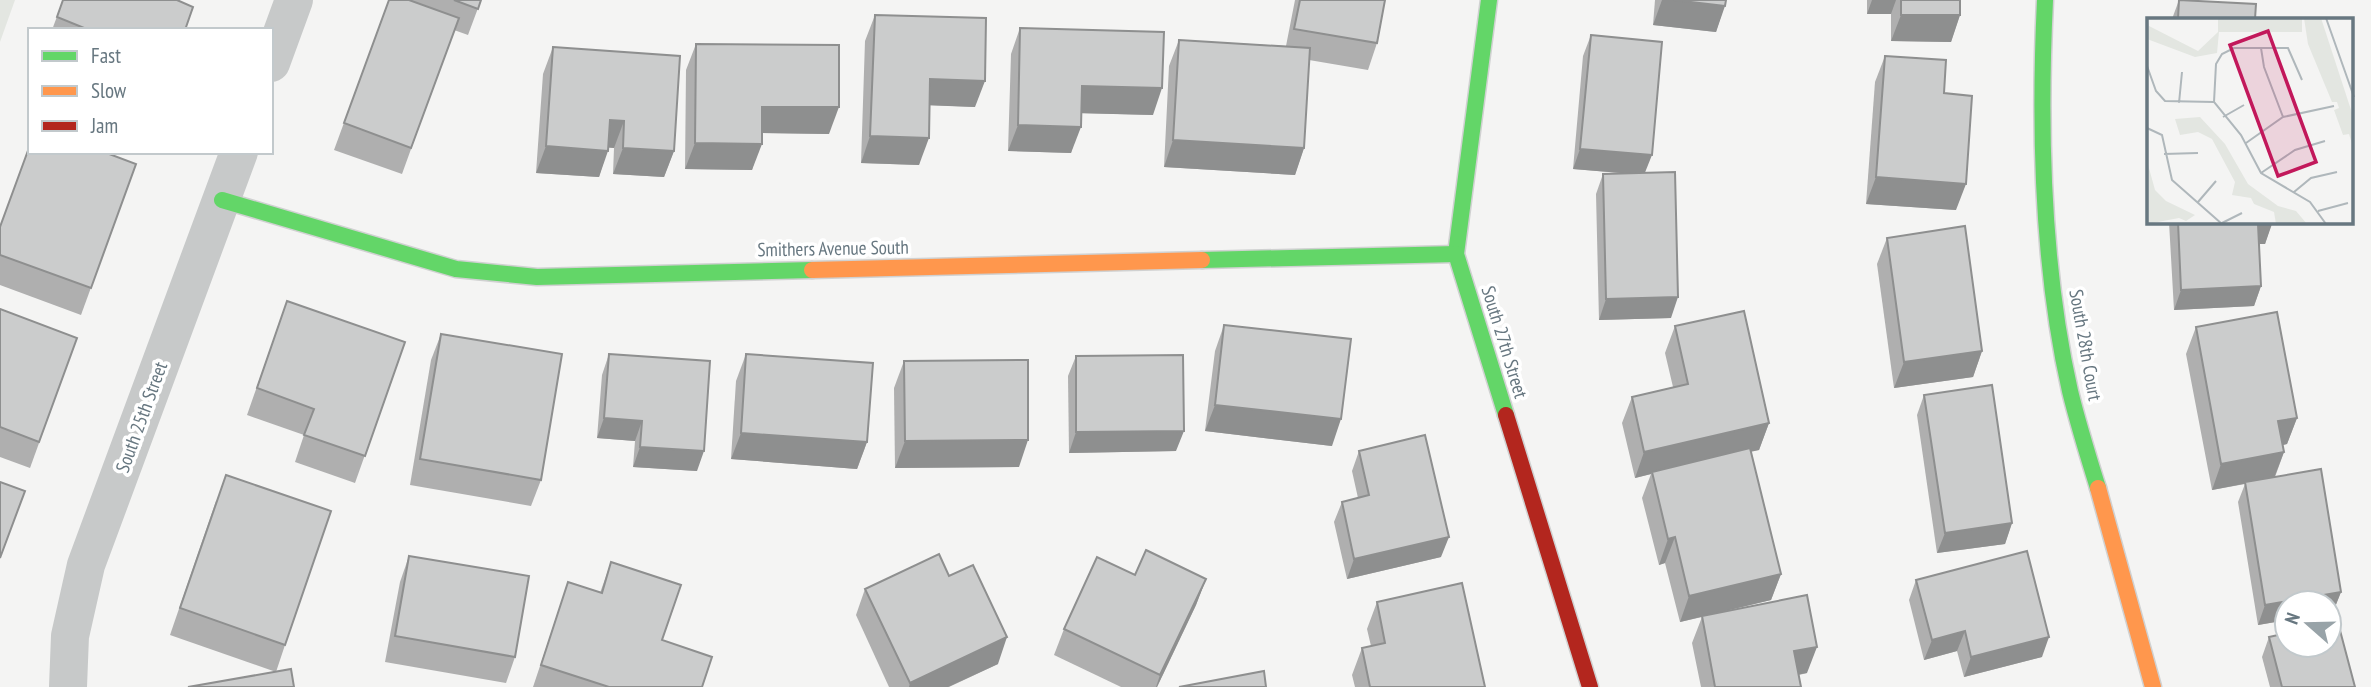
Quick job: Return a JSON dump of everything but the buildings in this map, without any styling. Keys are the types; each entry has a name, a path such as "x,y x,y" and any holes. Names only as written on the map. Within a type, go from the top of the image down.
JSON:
{"street":[{"path":"273,58 294,0"},
{"name":"South 27th Street","path":"1489,0 1456,254 1590,687"},
{"name":"South 28th Court","path":"2045,0 2040,106 2051,265 2070,390 2154,687"},
{"name":"South 25th Street","path":"68,687 70,636 86,565 238,154"},
{"name":"Smithers Avenue South","path":"222,200 456,269 537,277 1456,254"}],"shaded area":[{"path":"0,0 15,0 0,42"}],"traffic: fast":[{"path":"1489,0 1456,254 1506,415"},
{"path":"2045,0 2043,147 2053,296 2070,391 2098,488"},
{"path":"222,200 456,269 537,277 812,270"},
{"path":"1202,260 1456,254"}],"traffic: slow":[{"path":"812,270 1202,260"},
{"path":"2098,488 2153,687"}],"traffic: jam":[{"path":"1506,415 1590,687"}]}
